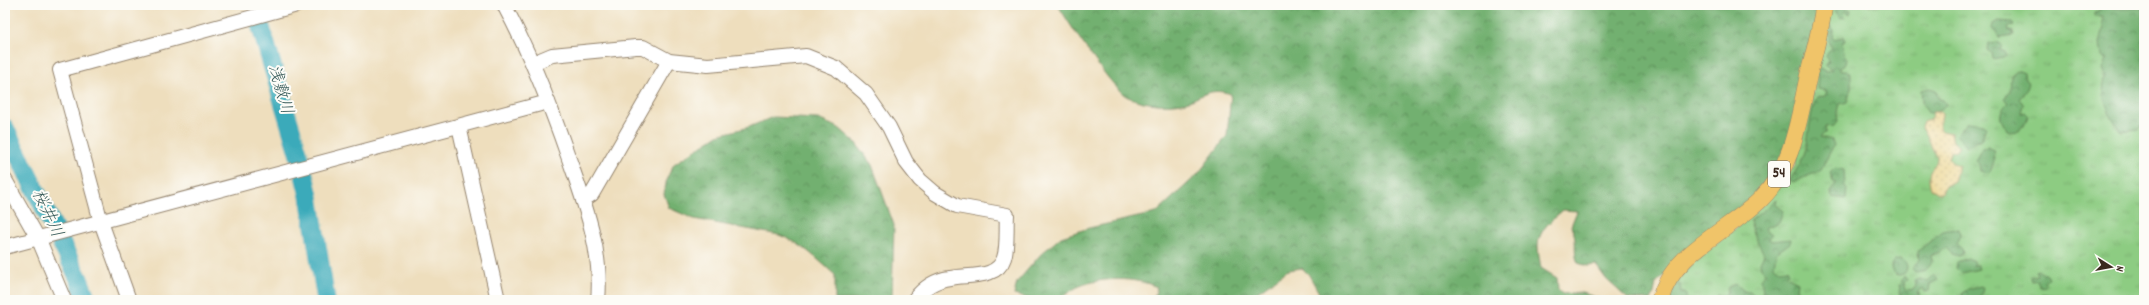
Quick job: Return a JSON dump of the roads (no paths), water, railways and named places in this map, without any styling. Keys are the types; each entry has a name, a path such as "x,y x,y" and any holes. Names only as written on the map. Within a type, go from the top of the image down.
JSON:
{"main road":[{"name":"54","path":"1660,300 1663,288 1677,267 1762,198 1782,171 1792,146 1820,34 1824,5"}],"street":[{"path":"129,300 101,222 60,70 297,5"},
{"path":"504,5 533,63 583,200 594,236 600,274 598,300"},
{"path":"533,63 552,55 643,47 669,61 708,65 806,56 836,68 866,94 889,127 906,162 920,180 935,193 957,206 1007,215 1005,257 996,270 980,275 948,278 931,284 914,300"},
{"path":"583,200 592,194 669,61"},
{"path":"5,247 39,240 548,102"},
{"path":"459,126 498,300"},
{"path":"5,180 39,240 64,300"}],"waterway":[{"name":"浅敷川","path":"259,21 300,159"},
{"name":"桜井川","path":"5,128 79,279 87,300"},
{"name":"浅敷川","path":"304,175 309,196 326,300"}]}
